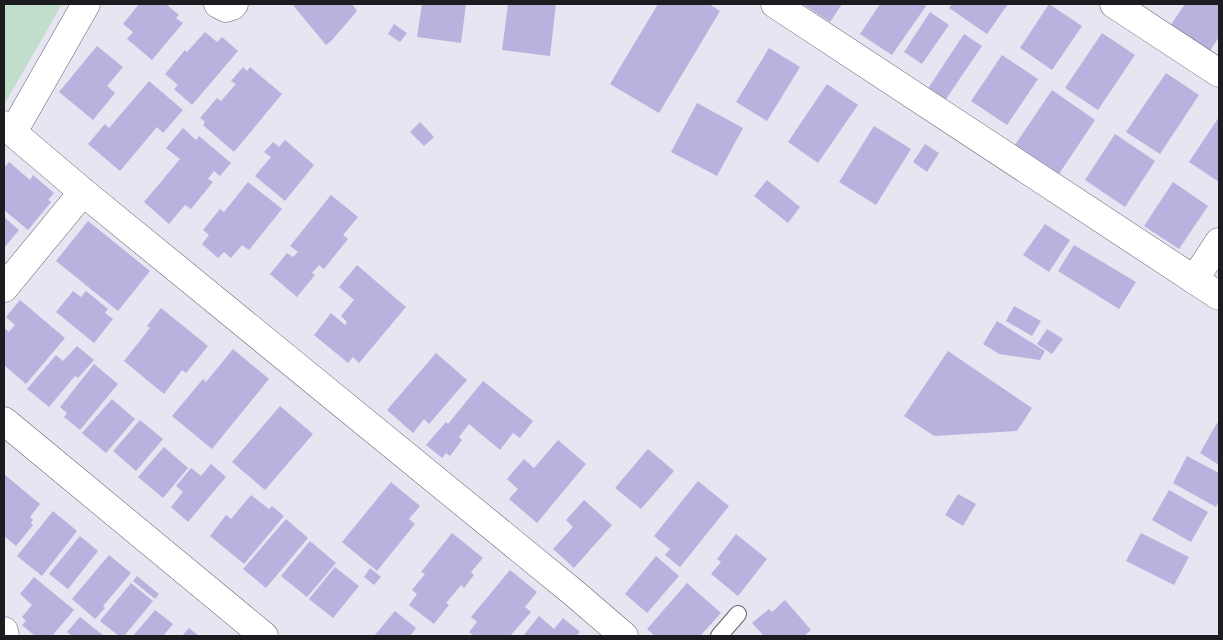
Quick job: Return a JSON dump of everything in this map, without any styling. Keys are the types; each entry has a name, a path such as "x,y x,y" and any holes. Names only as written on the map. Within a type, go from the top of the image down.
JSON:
{"street":[{"path":"86,4 9,129 83,192 574,593 624,636"},
{"path":"218,4 226,8 234,4"},
{"path":"775,4 1219,296"},
{"path":"1130,8 1219,73"},
{"path":"4,288 83,192"},
{"path":"1194,280 1219,242"},
{"path":"4,421 264,636"},
{"path":"4,631 5,636"}],"lane":[{"path":"719,636 738,614"}],"green space":[{"path":"4,4 62,4 5,103 4,103"}],"building":[{"path":"139,4 166,4 179,15 176,18 183,23 152,60 127,39 133,32 123,24"},
{"path":"292,4 352,4 357,11 326,45"},
{"path":"422,4 466,4 461,43 417,37"},
{"path":"508,4 556,4 550,56 502,50"},
{"path":"658,4 709,4 720,11 659,113 610,84"},
{"path":"803,4 842,4 830,22"},
{"path":"880,4 923,4 926,6 892,55 860,34"},
{"path":"952,4 1008,4 987,34 949,8"},
{"path":"1049,4 1082,26 1052,70 1020,48"},
{"path":"1185,4 1219,4 1219,37 1209,52 1170,26"},
{"path":"930,12 949,25 922,64 904,52"},
{"path":"394,24 407,33 400,42 388,34"},
{"path":"205,32 217,42 222,37 238,51 192,105 174,89 178,85 165,74 185,50 187,52"},
{"path":"1102,33 1135,55 1098,110 1065,88"},
{"path":"964,34 982,46 944,102 927,90"},
{"path":"97,46 123,67 107,86 115,93 93,120 59,92"},
{"path":"769,48 800,67 767,121 736,102"},
{"path":"1002,55 1038,79 1007,125 971,101"},
{"path":"243,67 247,71 250,67 282,94 234,152 203,125 205,122 200,118 217,98 221,101 236,84 231,81"},
{"path":"1166,73 1199,95 1160,154 1126,132"},
{"path":"149,81 183,110 163,133 157,127 120,171 88,144 105,124 109,128"},
{"path":"827,84 858,105 818,163 788,142"},
{"path":"1052,90 1095,120 1059,174 1015,145"},
{"path":"697,103 743,128 717,176 671,152"},
{"path":"1219,117 1219,182 1189,162"},
{"path":"420,122 434,137 424,146 410,132"},
{"path":"874,126 911,149 876,205 839,182"},
{"path":"183,128 196,140 199,136 231,163 220,176 214,171 208,179 213,182 191,209 185,205 169,224 144,202 180,159 166,148"},
{"path":"1115,134 1155,161 1125,207 1085,180"},
{"path":"285,140 314,165 285,201 255,176 271,157 264,152 273,142 279,147"},
{"path":"925,144 939,153 927,172 913,162"},
{"path":"9,162 30,180 33,175 54,193 48,200 51,202 28,230 4,210 4,168"},
{"path":"767,180 800,207 788,223 754,196"},
{"path":"248,182 282,209 249,250 242,245 231,258 224,252 218,258 202,244 209,235 203,230 220,209 224,212"},
{"path":"1173,182 1208,206 1179,249 1144,226"},
{"path":"331,195 358,217 343,235 348,239 324,269 319,265 312,273 315,275 297,297 270,274 287,253 293,257 298,252 290,246"},
{"path":"4,217 19,230 4,248"},
{"path":"88,221 150,271 118,311 56,261"},
{"path":"1045,224 1070,240 1049,272 1023,255"},
{"path":"1074,245 1136,282 1119,309 1058,271"},
{"path":"357,265 406,307 359,363 353,357 348,363 314,335 331,313 345,325 347,322 341,316 354,300 339,287"},
{"path":"73,291 81,297 86,291 108,309 105,313 113,319 94,343 56,312"},
{"path":"20,300 65,338 26,384 4,365 4,328 9,332 15,325 6,317"},
{"path":"1014,306 1041,321 1032,336 1006,321"},
{"path":"161,308 208,346 186,373 182,370 164,394 124,361 150,328 147,326"},
{"path":"997,321 1045,351 1040,360 999,354 983,344"},
{"path":"1047,329 1063,339 1052,354 1037,344"},
{"path":"77,346 94,360 78,378 75,376 49,407 27,389 56,355 63,361"},
{"path":"233,349 269,379 212,449 172,416 203,379 206,382"},
{"path":"948,351 1032,408 1017,431 934,436 904,416"},
{"path":"436,353 467,380 429,424 424,419 413,433 387,410"},
{"path":"94,364 118,384 80,430 64,417 67,413 60,407"},
{"path":"483,381 533,421 520,438 513,433 500,450 469,424 459,437 462,440 450,456 446,453 442,458 426,445 446,422 448,424"},
{"path":"112,399 135,419 106,453 82,433"},
{"path":"280,406 313,434 265,490 232,462"},
{"path":"140,420 163,439 136,471 113,451"},
{"path":"1217,423 1219,424 1219,465 1200,453"},
{"path":"558,440 586,464 537,523 509,499 518,489 507,479 524,459 534,468"},
{"path":"164,447 188,468 163,498 138,477"},
{"path":"648,449 674,471 641,509 615,488"},
{"path":"1187,456 1219,473 1219,501 1216,507 1173,483"},
{"path":"211,464 226,477 188,522 171,507 183,492 176,486 191,468 201,476"},
{"path":"5,475 40,504 30,517 33,520 31,523 33,525 16,546 4,536"},
{"path":"698,481 729,506 680,567 665,555 670,549 654,536"},
{"path":"391,482 420,506 409,519 415,524 377,571 342,542"},
{"path":"1169,490 1208,512 1191,542 1152,520"},
{"path":"958,494 976,504 963,526 945,515"},
{"path":"251,495 269,509 272,506 284,516 244,564 210,536 226,515 231,519"},
{"path":"584,500 612,525 574,568 553,549 573,527 566,520"},
{"path":"53,511 77,531 42,576 17,556"},
{"path":"286,519 308,538 266,588 243,569"},
{"path":"452,533 483,558 471,572 474,575 464,588 461,585 446,603 449,605 434,624 409,605 417,594 412,590 425,574 421,572"},
{"path":"1141,533 1189,557 1174,585 1126,561"},
{"path":"736,534 767,559 738,596 711,574 721,562 717,559"},
{"path":"80,536 98,551 68,589 49,574"},
{"path":"310,541 336,563 307,597 281,576"},
{"path":"109,555 131,573 103,606 105,608 95,619 72,599"},
{"path":"656,556 679,576 647,613 625,594"},
{"path":"335,567 359,586 333,618 309,599"},
{"path":"370,568 381,577 374,585 364,577"},
{"path":"510,570 537,592 525,607 531,612 510,636 474,636 469,632 477,622 471,617"},
{"path":"137,576 159,594 155,599 133,581"},
{"path":"34,577 74,610 52,636 35,636 22,625 26,621 22,617 32,605 20,594"},
{"path":"131,583 153,601 124,636 119,636 100,621"},
{"path":"687,583 721,613 700,636 655,636 647,629"},
{"path":"785,600 811,630 804,636 764,636 752,623 769,609 772,612"},
{"path":"155,610 173,624 163,636 133,636"},
{"path":"395,611 416,628 410,636 374,636"},
{"path":"539,616 554,629 563,618 580,632 576,636 523,636"},
{"path":"80,617 104,636 72,636 67,632"},
{"path":"189,628 199,636 182,636"}]}
